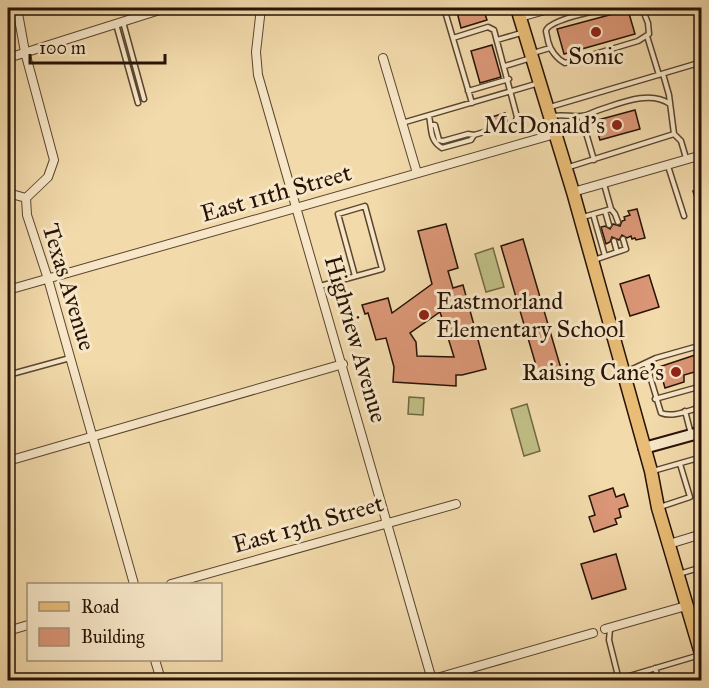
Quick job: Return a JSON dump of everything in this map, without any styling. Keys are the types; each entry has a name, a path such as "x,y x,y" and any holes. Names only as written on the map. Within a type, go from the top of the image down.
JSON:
{"main road":[{"path":"518,12 573,192 651,471 658,508 678,575 693,613 701,656"}],"street":[{"name":"Texas Avenue","path":"17,8 25,52 54,160 48,177 27,198 27,215 48,279 133,583"},
{"path":"135,8 138,16"},
{"path":"8,57 166,8"},
{"name":"Highview Avenue","path":"261,8 256,52 258,75 343,364 432,680"},
{"path":"518,12 552,8"},
{"path":"384,58 417,173"},
{"name":"East 11th Street","path":"8,290 555,134"},
{"path":"573,192 702,155"},
{"path":"8,193 27,198"},
{"path":"8,460 343,364"},
{"path":"644,448 698,435"},
{"name":"East 13th Street","path":"178,583 456,504"},
{"path":"669,544 702,534"},
{"path":"607,628 693,613"},
{"path":"8,631 27,625"},
{"path":"432,680 593,633"},
{"path":"156,661 161,681"}],"lane":[{"path":"444,8 472,103"},
{"path":"490,8 499,8"},
{"path":"577,8 579,15"},
{"path":"609,8 562,20 548,28 546,32 550,48 565,63 638,41 649,34 648,23 642,8"},
{"path":"119,22 144,99"},
{"path":"119,22 138,103"},
{"path":"429,116 431,125 435,125 439,140 442,141 468,134 474,135 515,123 517,117 494,30 488,27 453,38"},
{"path":"497,40 524,32"},
{"path":"647,35 670,104 674,134 681,141 687,159"},
{"path":"505,66 550,48"},
{"path":"549,113 702,62"},
{"path":"468,91 508,79"},
{"path":"402,123 540,83"},
{"path":"549,113 581,116 645,98 663,99 670,104"},
{"path":"581,116 594,160"},
{"path":"566,168 674,134"},
{"path":"668,165 684,216"},
{"path":"603,183 611,209 618,222"},
{"path":"320,286 382,269 365,206 338,214 355,276"},
{"path":"580,218 611,209"},
{"path":"605,211 609,225"},
{"path":"593,214 605,256"},
{"path":"592,260 626,249 623,239"},
{"path":"614,241 617,252"},
{"path":"623,373 656,358 702,345"},
{"path":"8,375 70,358"},
{"path":"646,363 659,411 668,415 702,407"},
{"path":"655,399 702,386"},
{"path":"686,411 698,435"},
{"path":"651,471 702,457"},
{"path":"658,508 690,497 680,464"},
{"path":"678,575 702,567"},
{"path":"607,628 619,680 701,656"},
{"path":"655,668 659,681"}],"shaded area":[{"path":"493,248 504,287 486,292 475,254"},
{"path":"409,397 424,398 423,415 408,414"},
{"path":"527,404 540,451 524,456 511,409"}],"building":[{"path":"456,8 483,8 487,20 461,28"},
{"name":"Sonic","path":"628,10 635,34 564,54 557,29"},
{"path":"492,45 501,77 480,83 471,51"},
{"name":"McDonald's","path":"635,110 640,129 600,140 594,121"},
{"path":"505,113 507,121 488,127 485,119"},
{"path":"702,189 702,215 700,215 693,191"},
{"path":"637,209 645,238 636,240 631,236 627,238 622,235 619,240 612,237 606,244 601,227 605,226 610,229 613,224 620,226 625,220 624,217 630,215 628,211"},
{"path":"446,224 458,268 448,271 453,288 463,285 486,369 456,375 456,386 393,382 394,367 386,338 376,340 368,313 365,314 362,305 388,298 392,313 432,284 418,231","holes":["440,312 454,357 417,356 416,342 410,333"]},
{"path":"523,239 562,372 540,379 501,246"},
{"path":"649,275 659,307 630,316 620,284"},
{"name":"Raising Cane's","path":"695,355 698,371 684,375 684,382 665,388 659,367"},
{"path":"613,488 616,497 624,494 628,506 619,509 621,517 615,519 617,524 594,532 589,517 595,515 589,496"},
{"path":"616,554 626,589 592,599 581,564"}],"place":[{"name":"Sonic","path":"596,32"},
{"name":"McDonald's","path":"617,125"},
{"name":"Eastmorland Elementary School","path":"424,315"},
{"name":"Raising Cane's","path":"676,372"}]}
